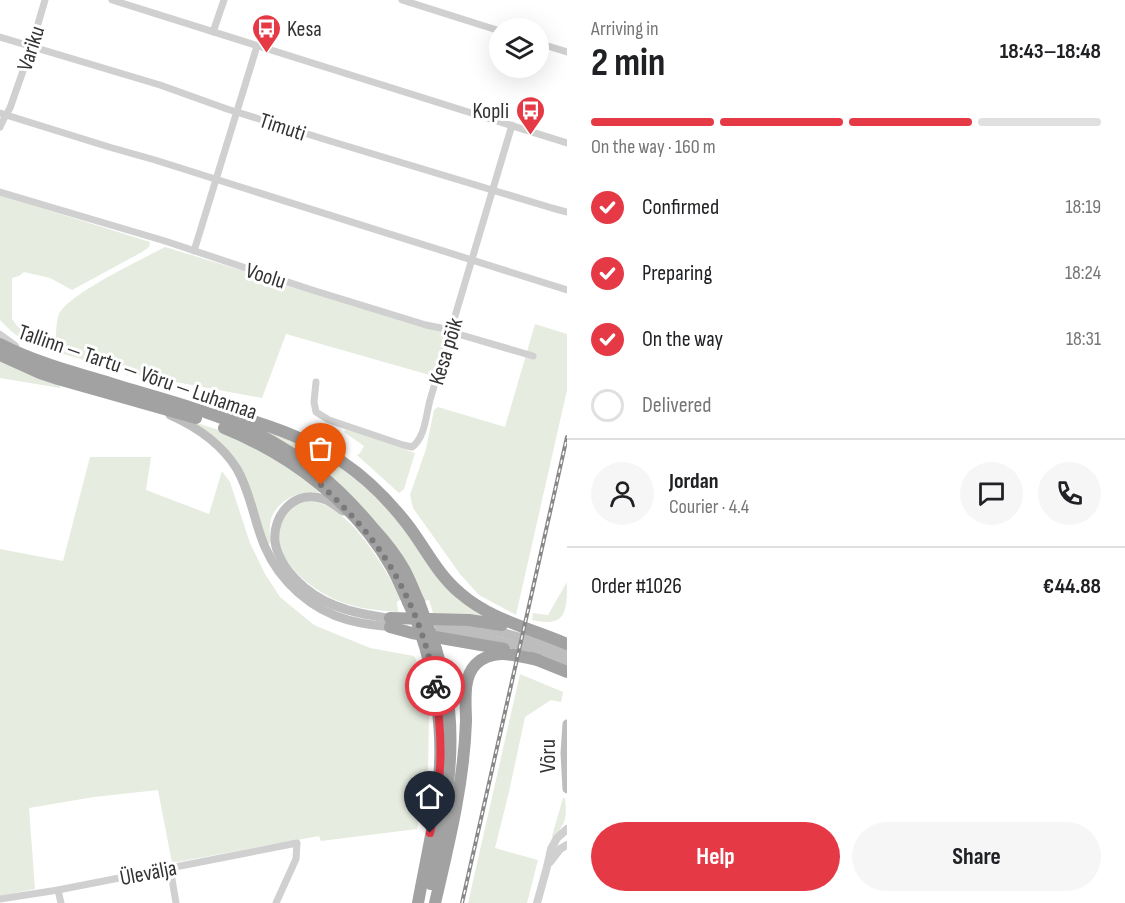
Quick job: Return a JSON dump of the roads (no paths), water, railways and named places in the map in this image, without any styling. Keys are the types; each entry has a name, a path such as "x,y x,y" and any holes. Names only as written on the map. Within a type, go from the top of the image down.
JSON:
{"highway":[{"name":"Tallinn — Tartu — Võru — Luhamaa","path":"0,344 48,364 201,411 253,431 302,460 327,479 353,504 381,537 403,568 414,602 417,622 446,684 449,709 450,771 428,903"},
{"name":"Tallinn — Tartu — Võru — Luhamaa","path":"0,355 40,373 200,419 278,454 321,485 343,505 367,532 414,602"},
{"path":"162,399 225,412 258,422 302,438 351,467 392,504 452,587 484,612 516,626 567,672"},
{"path":"390,622 469,620 510,626 541,648"},
{"path":"390,622 412,633 503,649 541,648"},
{"path":"435,903 462,779 468,678 475,665 492,655 567,644"},
{"name":"Tallinn — Tartu — Võru — Luhamaa","path":"418,903 438,794 440,765 439,711 431,650"}],"main road":[{"path":"114,395 171,415 194,426 224,452 237,469 246,489 265,547 272,561 284,577 312,604 325,612 352,621 390,622"},
{"path":"367,532 344,512 324,499 305,498 289,504 282,512 275,530 275,543 284,565 305,588 316,596 346,610 390,622"},
{"path":"541,648 567,654"},
{"path":"541,648 567,662"},
{"name":"Võru","path":"567,724 565,753 567,789"}],"street":[{"name":"Variku","path":"0,128 3,114 32,47 45,0"},
{"path":"112,0 567,143"},
{"path":"213,32 224,0"},
{"path":"402,0 489,28"},
{"name":"Timuti","path":"0,37 160,85 330,141 567,212"},
{"path":"194,251 257,46"},
{"path":"549,46 567,52"},
{"path":"3,114 567,290"},
{"name":"Kesa põik","path":"316,382 314,402 316,412 329,420 403,446 412,447 418,443 512,125"},
{"name":"Voolu","path":"0,192 165,241 533,357"},
{"path":"0,335 16,347 48,364"},
{"path":"537,903 551,849 554,842 567,829"},
{"name":"Ülevälja","path":"0,899 58,890 297,843 296,859 276,903"},
{"path":"547,867 560,849 567,845"},
{"path":"170,867 176,903"},
{"path":"58,890 61,903"}],"railway":[{"path":"462,903 567,437"}],"place":[{"name":"Kesa","path":"266,54"},
{"name":"Kopli","path":"530,136"}]}
